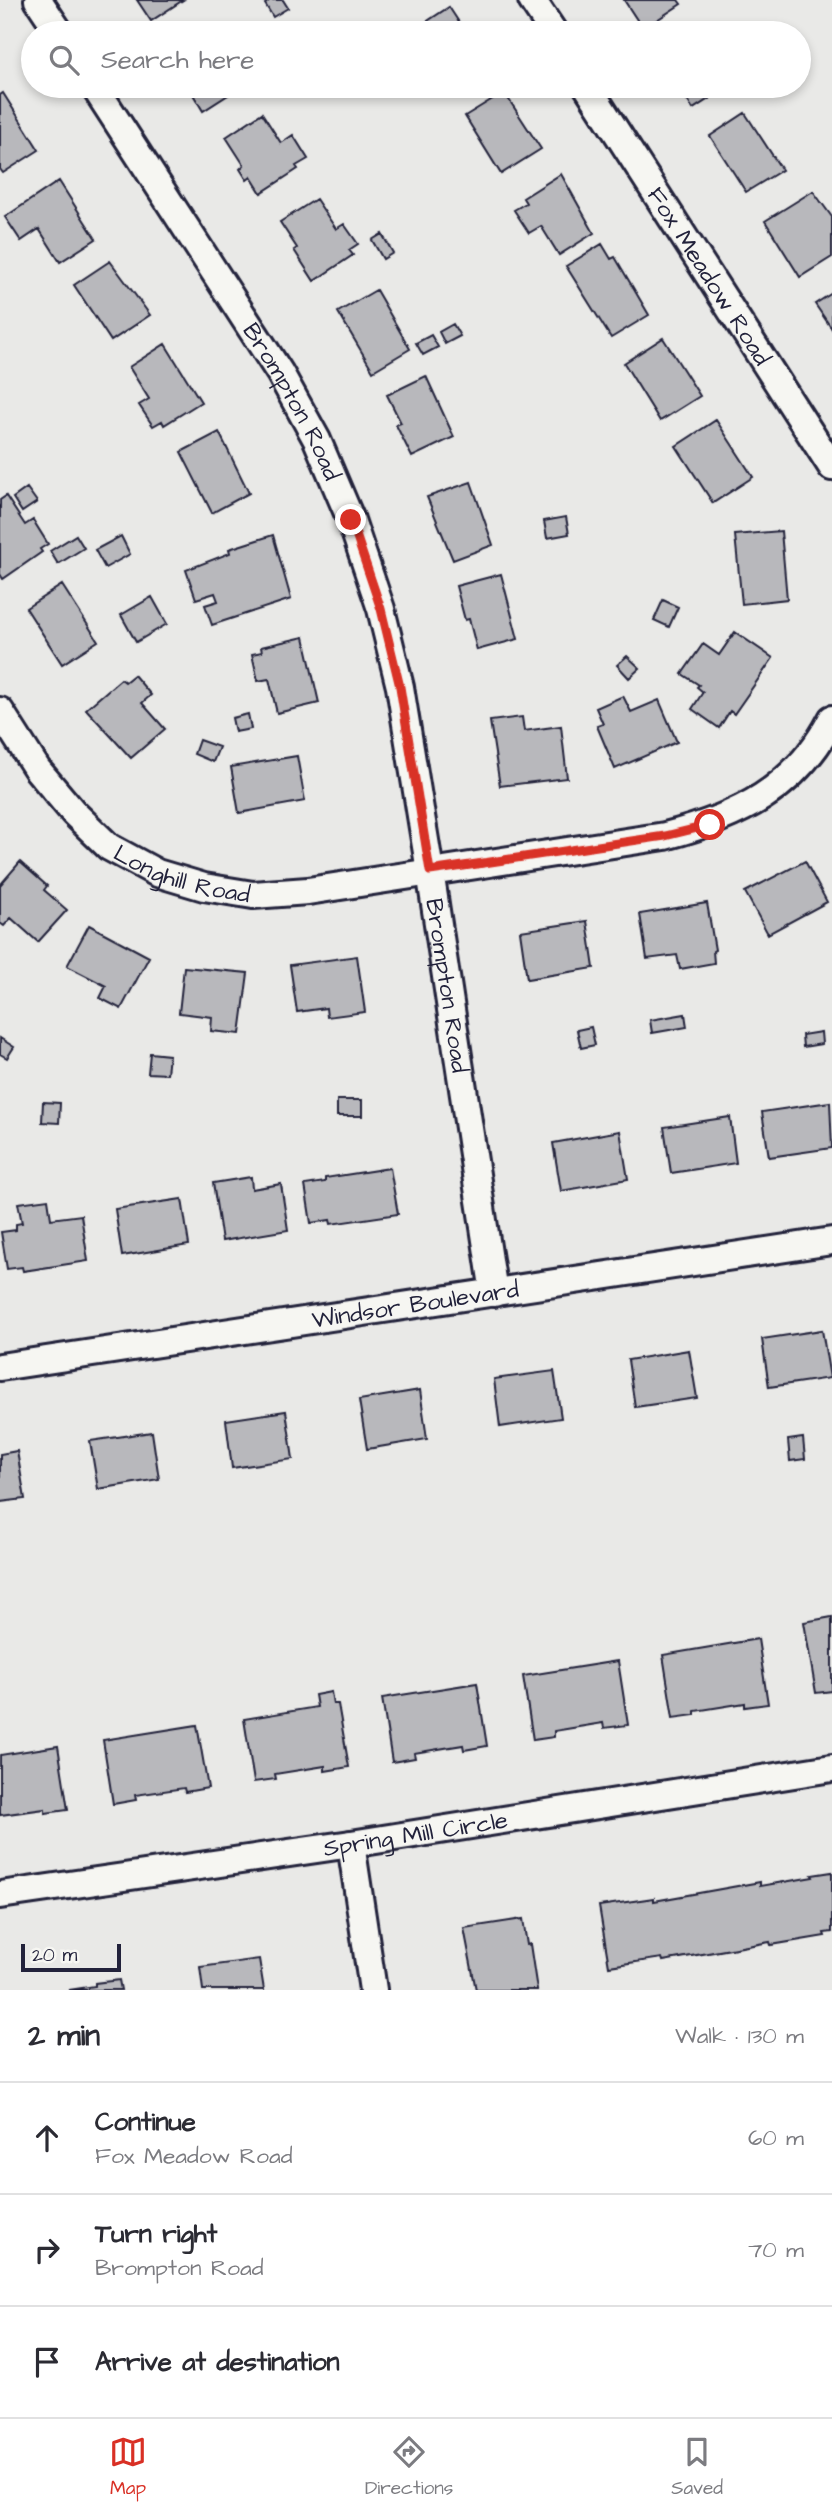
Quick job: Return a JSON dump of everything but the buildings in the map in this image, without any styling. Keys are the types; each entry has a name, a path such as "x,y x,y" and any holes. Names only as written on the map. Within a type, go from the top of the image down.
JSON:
{"street":[{"path":"38,0 52,21"},
{"path":"532,0 546,21"},
{"name":"Brompton Road","path":"102,98 280,373 322,452 351,520 381,609 400,687 494,1293"},
{"name":"Fox Meadow Road","path":"595,98 832,467"},
{"name":"Longhill Road","path":"0,711 37,769 75,813 110,847 157,873 204,887 253,895 308,891 430,871"},
{"path":"430,871 665,836 710,825 745,808 780,785 812,754 832,719"},
{"name":"Windsor Boulevard","path":"0,1367 832,1241"},
{"name":"Spring Mill Circle","path":"0,1895 351,1844 832,1768"},
{"path":"351,1844 373,1990"}],"route":[{"path":"351,520 381,609 400,687 430,871 665,836 710,825"}]}
